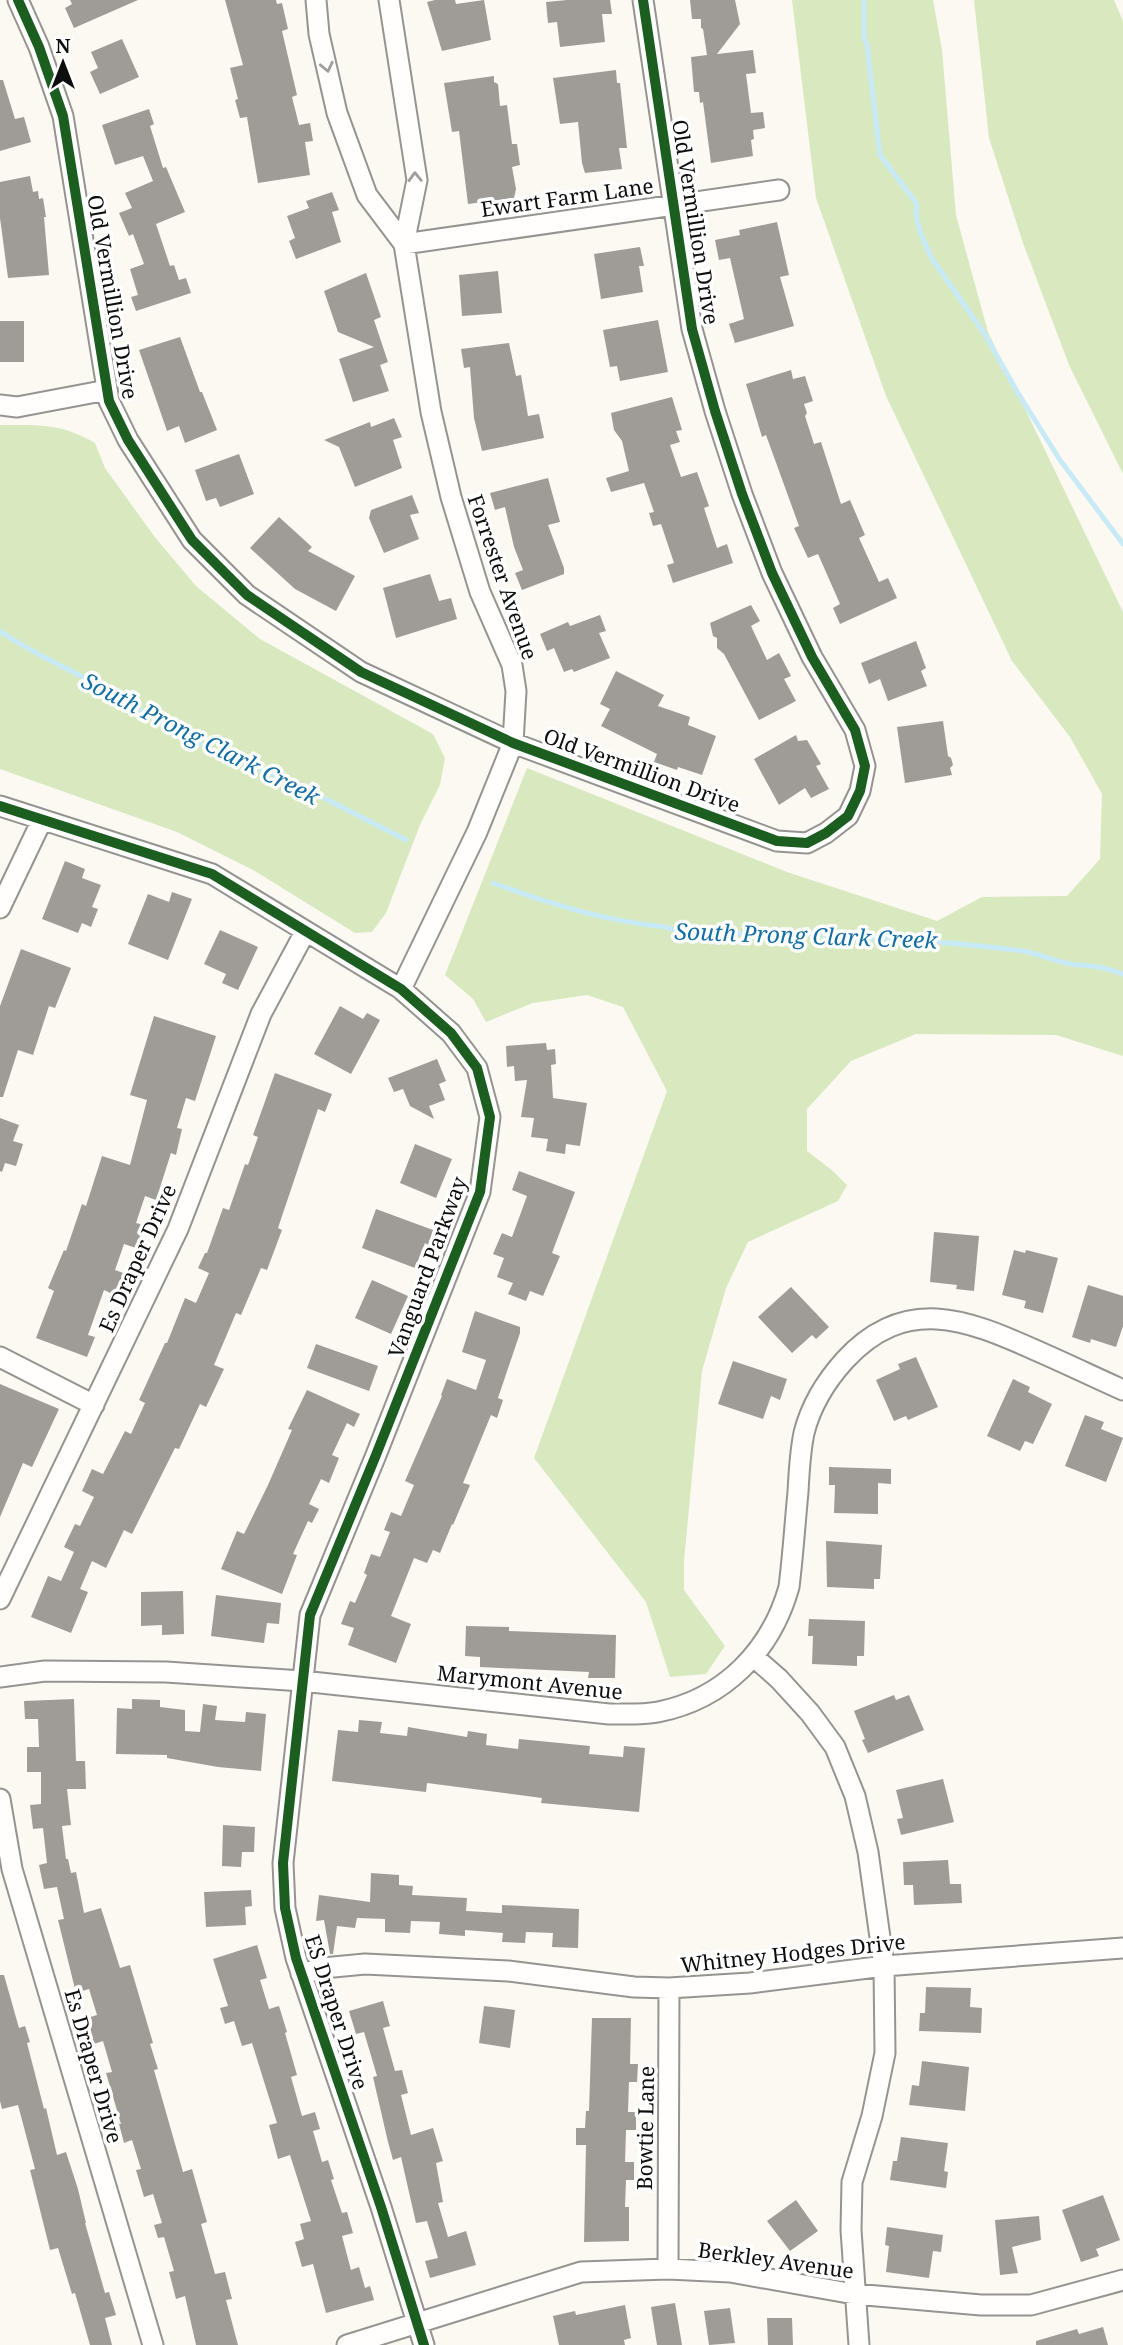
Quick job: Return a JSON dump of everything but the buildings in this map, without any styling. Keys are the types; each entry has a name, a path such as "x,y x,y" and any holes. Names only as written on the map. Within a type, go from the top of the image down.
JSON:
{"street":[{"name":"Old Vermillion Drive","path":"18,0 39,47 63,116 109,401 128,440 192,540 247,595 361,672 513,743 777,841 807,842 826,833 848,816 860,791 865,766 855,730 812,657 772,573 715,411 692,329 643,0"},
{"name":"Forrester Avenue","path":"316,0 319,34 337,113 368,195 404,243"},
{"name":"Forrester Avenue","path":"389,0 417,180 404,243 431,412 451,497 480,592 512,665 516,691 513,743 477,832 401,989"},
{"name":"Ewart Farm Lane","path":"404,243 779,190"},
{"name":"Old Vermillion Drive","path":"0,405 17,407 107,390"},
{"name":"Vanguard Parkway","path":"0,806 212,874 401,989 451,1033 477,1068 490,1117 480,1192 310,1615 302,1681"},
{"path":"0,908 42,820"},
{"name":"Es Draper Drive","path":"0,1599 177,1229 261,1014 305,932"},
{"name":"Marymont Avenue","path":"0,1677 44,1671 166,1672 302,1681 609,1714 658,1712 686,1703 724,1683 754,1657 774,1626 789,1587 800,1458 811,1412 820,1393 837,1369 873,1334 892,1326 918,1321 942,1319 968,1323 992,1331 1123,1390"},
{"path":"0,1357 94,1405"},
{"path":"754,1657 779,1679 810,1713 835,1747 855,1796 868,1852 884,1966 885,2053 872,2116 852,2182 851,2230 859,2345"},
{"name":"ES Draper Drive","path":"302,1681 283,1863 285,1908 301,1974 377,2195 424,2345"},
{"name":"Es Draper Drive","path":"0,1799 6,1871 153,2345"},
{"name":"Whitney Hodges Drive","path":"301,1974 323,1968 365,1964 508,1971 634,1987 669,1987 750,1983 884,1966 1123,1948"},
{"name":"Bowtie Lane","path":"668,2269 669,1987"},
{"name":"Berkley Avenue","path":"346,2345 581,2273 668,2269 730,2272 855,2294 981,2305 1031,2305 1123,2280"}],"green space":[{"path":"792,0 933,0 942,50 956,215 988,332 1123,612 1123,1056 1056,1035 916,1034 851,1061 807,1109 807,1151 847,1185 838,1201 748,1242 726,1288 702,1371 684,1561 684,1590 725,1646 706,1674 670,1677 646,1602 534,1458 667,1091 623,1007 587,995 533,1003 486,1022 473,999 445,975 527,768 787,872 937,921 982,897 1067,896 1100,859 1102,794 1070,737 1012,661 886,396 816,198"},
{"path":"974,0 1114,0 1123,21 1123,474 1069,365 1023,243 989,138"},
{"path":"0,425 38,425 60,429 95,443 105,468 154,536 196,586 260,639 433,734 445,758 440,785 420,825 386,913 372,932 355,933 253,870 177,832 0,769"}],"waterway":[{"path":"864,0 864,39 867,45 880,155 917,204 918,224 932,259 984,333 1060,460 1123,544"},
{"name":"South Prong Clark Creek","path":"0,631 191,740 324,798 406,840"},
{"name":"South Prong Clark Creek","path":"493,883 578,911 678,930 701,933 844,935 968,945 1024,951 1065,963 1099,967 1123,974"}],"cycle path":[{"path":"18,0 39,47 63,116 109,401 128,440 192,540 247,595 361,672 513,743 777,841 807,843 848,816 860,791 865,766 855,730 812,657 772,573 715,411 692,329 643,0"},
{"path":"0,806 212,874 401,989 451,1033 477,1068 490,1117 480,1192 310,1615 283,1863 285,1908 296,1958 381,2207 424,2345"}]}
